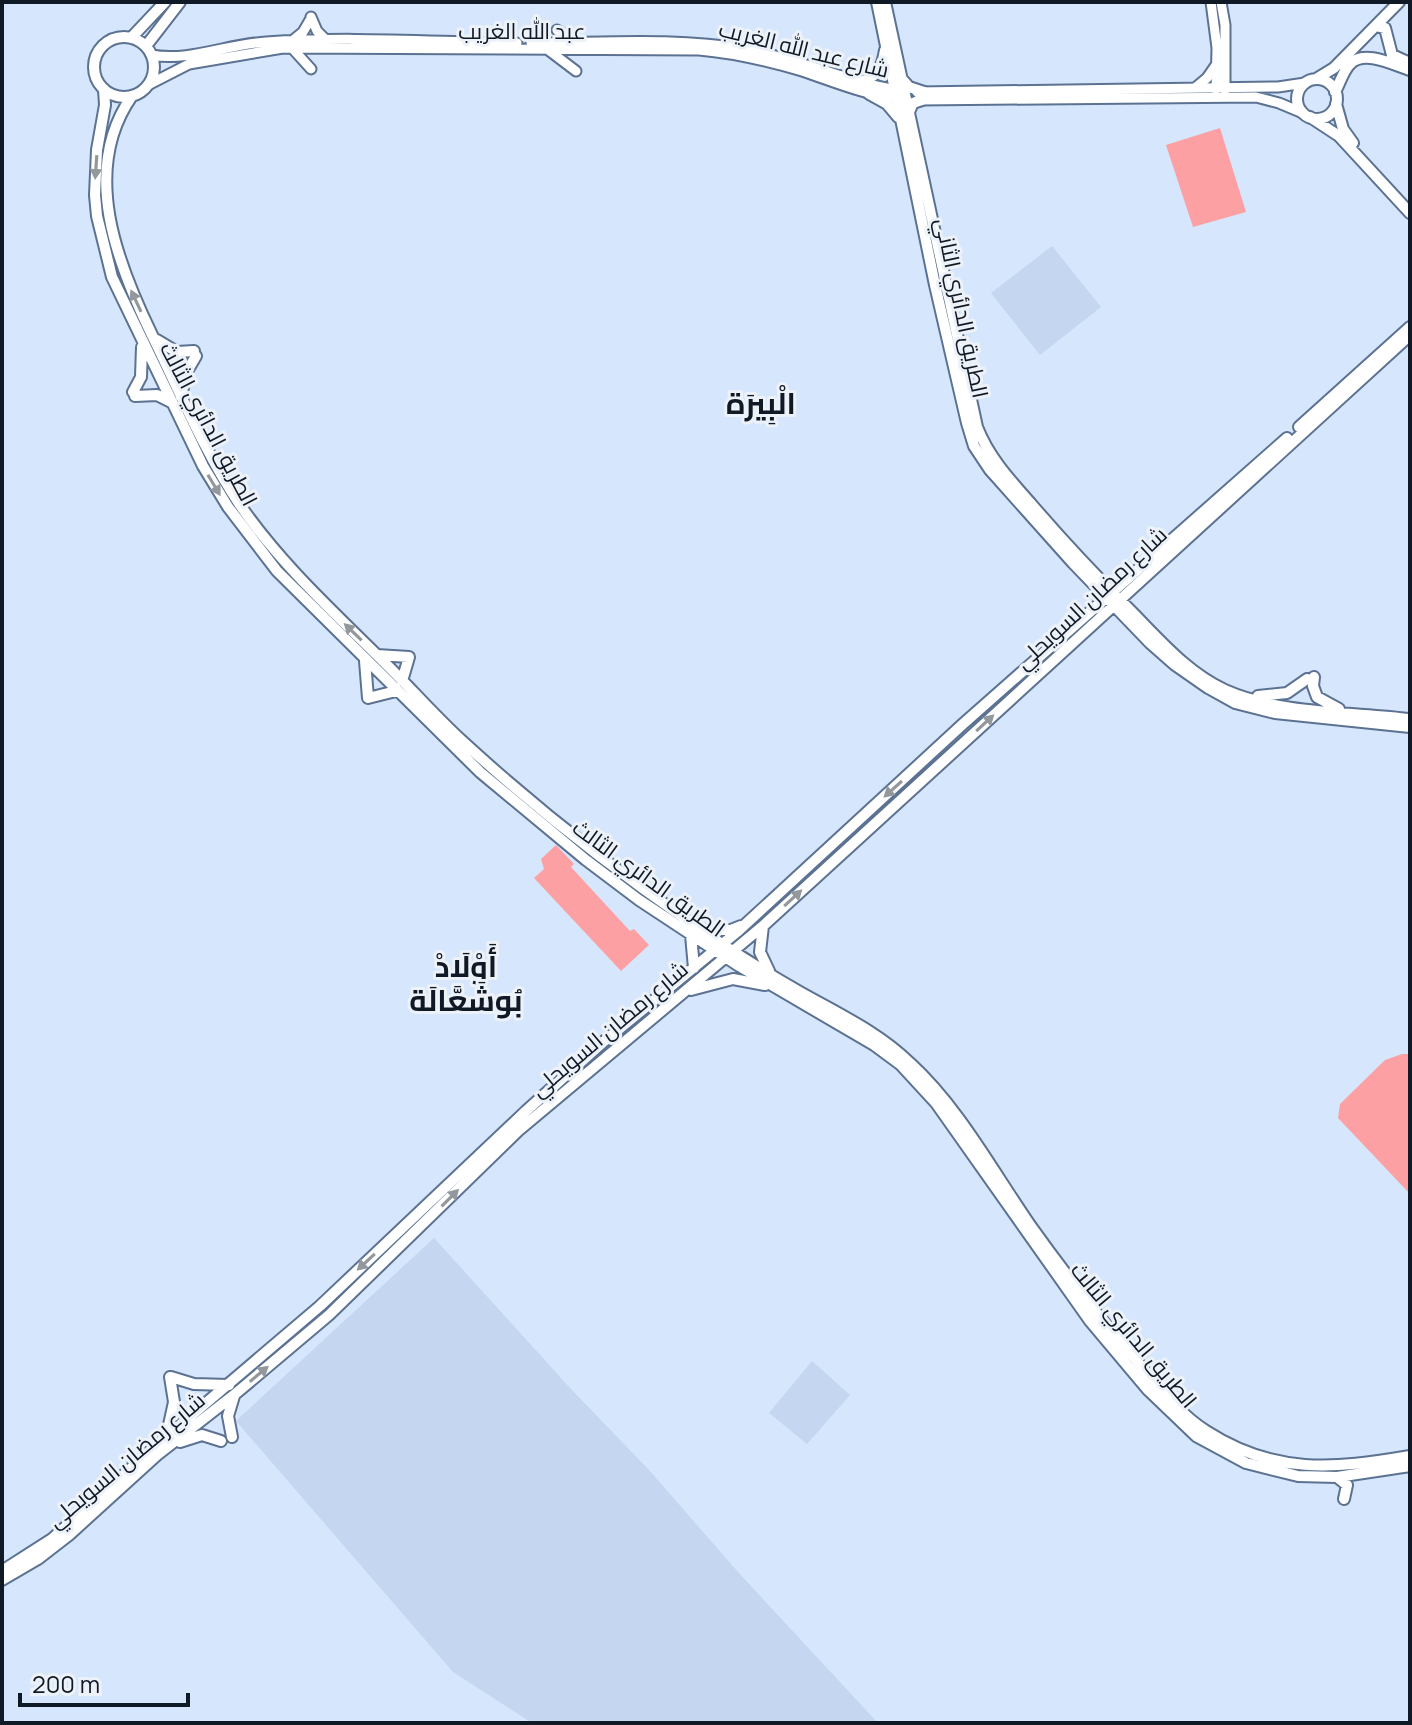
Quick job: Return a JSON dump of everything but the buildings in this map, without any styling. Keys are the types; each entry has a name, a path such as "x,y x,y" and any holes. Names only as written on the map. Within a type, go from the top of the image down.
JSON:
{"main road":[{"path":"131,38 165,2"},
{"path":"148,51 180,2"},
{"name":"الطريق الدائري الثاني","path":"877,2 900,95 909,114 969,393 982,440 1003,472 1094,581"},
{"name":"الطريق الدائري الثاني","path":"885,2 901,77 903,125 935,285 974,446 990,470 1094,581"},
{"path":"1211,2 1221,66 1234,78 1252,87"},
{"path":"1220,93 1225,25 1221,2"},
{"path":"1399,2 1334,68 1311,81 1297,98 1307,115 1339,136 1410,210"},
{"path":"328,44 310,18 292,44 208,59 177,69 132,96 118,96 104,89 94,72 96,55 108,41 119,37 131,38 148,51 178,57 244,44 292,44 328,44 544,46 575,69 585,46 555,28 544,46"},
{"path":"1376,26 1385,28 1392,55 1410,63"},
{"name":"شارع عبد الله الغريب","path":"585,46 674,42 723,45 784,59 900,95 1220,93 1311,81"},
{"path":"292,44 311,68 328,44"},
{"path":"857,83 876,75 886,44"},
{"name":"عبد الله الغريب","path":"544,46 723,52 801,71 869,94 900,95"},
{"path":"148,51 154,70 148,85"},
{"path":"1307,115 1326,116 1347,67 1358,58 1372,58 1410,70"},
{"path":"1195,88 1221,66"},
{"path":"901,77 923,96 913,103 909,114"},
{"path":"1311,81 1327,83 1336,98 1343,129 1410,210"},
{"name":"شارع عبد الله الغريب","path":"923,96 1195,88 1267,99 1307,115"},
{"name":"الطريق الدائري الثالث","path":"104,89 105,105 96,164 97,216 112,277 141,341 261,534 307,587 377,655 399,686"},
{"path":"869,94 887,104 903,125"},
{"name":"الطريق الدائري الثالث","path":"132,96 119,116 109,150 107,178 108,215 130,289 153,336 176,401 215,486 277,571 365,660 605,862 694,931 773,986 874,1045 901,1065 943,1113 1090,1321 1148,1390 1196,1436 1234,1458 1277,1473 1337,1477 1410,1466"},
{"name":"شارع رمضان السويحلي","path":"2,1571 52,1539 168,1441 329,1315 536,1114 764,925 1112,598 1410,327"},
{"name":"شارع رمضان السويحلي","path":"232,1390 526,1111 602,1043 719,947 1083,618 1112,598 1410,335"},
{"path":"141,341 142,372 134,394 157,395 176,401 195,354 170,350 153,336"},
{"path":"1094,581 1196,673 1226,690 1302,712 1410,727"},
{"path":"1083,618 1094,599 1094,581"},
{"path":"1112,598 1126,617 1175,665 1221,696 1257,710 1344,712 1410,719"},
{"path":"365,660 368,698 399,686 409,657 377,655"},
{"path":"1240,695 1287,693 1311,678 1317,697 1344,712"},
{"path":"694,968 694,931 733,929 746,923"},
{"path":"764,925 760,952 770,973"},
{"name":"الطريق الدائري الثالث","path":"730,954 770,973 880,1036 925,1077 981,1151 1031,1226 1109,1328 1173,1402 1202,1429 1242,1452 1302,1466 1337,1466 1410,1456"},
{"path":"685,992 733,979 773,986"},
{"path":"170,1377 232,1390 227,1439 199,1436 168,1441 174,1409 170,1377"},
{"name":"شارع رمضان السويحلي","path":"2,1580 54,1546 168,1441"},
{"path":"1337,1477 1347,1485 1344,1499"}],"shaded area":[{"path":"1220,128 1246,212 1193,227 1166,145"},
{"path":"1052,246 1101,307 1040,355 991,293"},
{"path":"556,845 574,864 571,867 630,931 634,929 649,945 621,971 534,878 544,869 541,859"},
{"path":"1410,1054 1410,1194 1338,1118 1340,1104 1385,1060"},
{"path":"434,1238 878,1723 532,1723 453,1672 236,1421"},
{"path":"812,1361 850,1395 807,1444 769,1413"}],"district":[{"name":"الْبِيرَة","path":"761,404"},
{"name":"أَوْلَادْ بُوشَعَّالَة","path":"466,984"}]}
